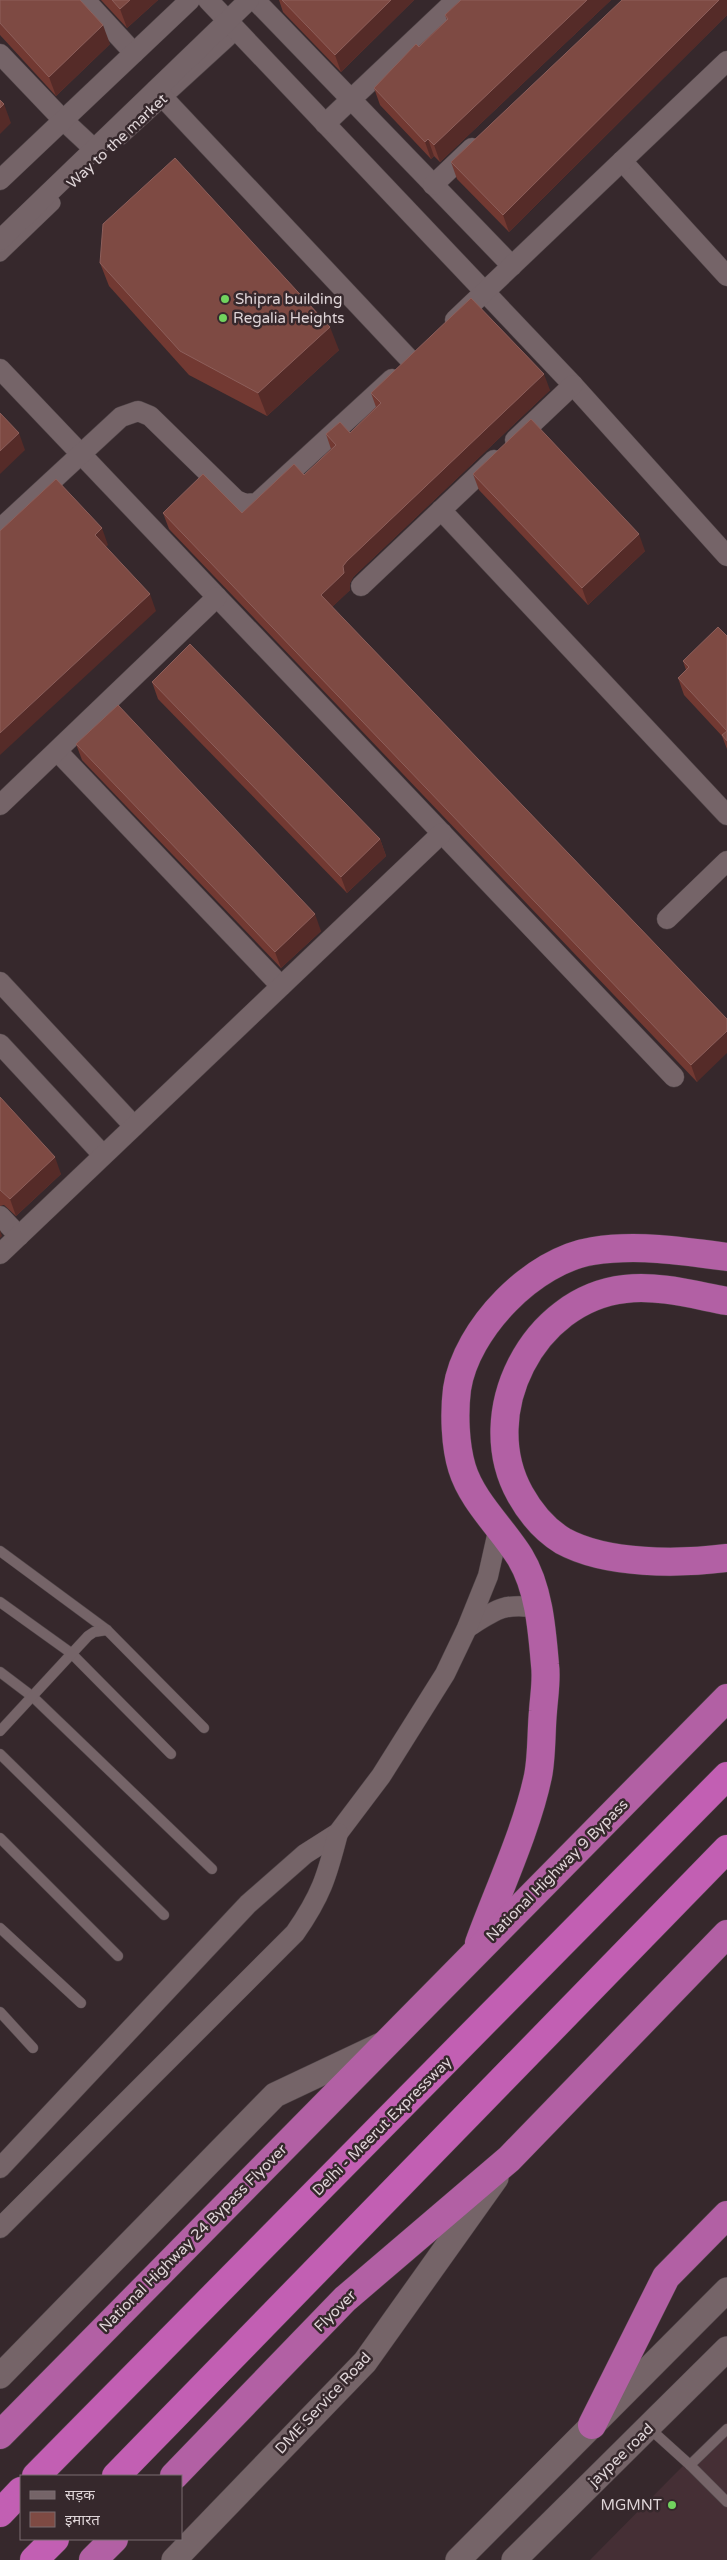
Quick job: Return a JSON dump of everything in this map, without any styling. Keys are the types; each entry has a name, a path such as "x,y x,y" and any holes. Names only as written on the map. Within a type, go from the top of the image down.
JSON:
{"highway":[{"path":"476,1951 529,1808 538,1775 546,1668 538,1608 531,1581 522,1559 470,1487 462,1468 457,1426 457,1389 469,1354 492,1315 520,1287 556,1262 591,1251 628,1248 727,1257"},
{"path":"727,1301 665,1290 625,1289 579,1302 555,1320 534,1345 515,1377 506,1402 503,1427 509,1470 516,1488 527,1507 542,1524 562,1540 582,1550 604,1556 699,1561 727,1558"},
{"name":"National Highway 9 Bypass","path":"387,2042 727,1698"},
{"name":"Delhi - Meerut Expressway","path":"37,2475 727,1776"},
{"path":"117,2475 727,1849"},
{"name":"Flyover","path":"175,2475 346,2299 509,2159 727,1934"},
{"name":"National Highway 24 Bypass Flyover","path":"0,2435 387,2042"},
{"path":"592,2425 666,2277 727,2215"},
{"path":"0,2513 20,2492"},
{"path":"34,2560 54,2540"},
{"path":"93,2560 113,2540"}],"street":[{"path":"85,0 134,53"},
{"path":"0,180 190,0"},
{"path":"208,0 573,385 727,556"},
{"path":"8,239 94,149 159,94 232,26 249,0"},
{"path":"255,0 512,266"},
{"path":"325,124 456,0"},
{"path":"0,54 63,120 94,149"},
{"path":"444,330 727,61"},
{"path":"0,529 121,417 138,411 150,416 236,500 245,504 257,503 417,355 159,94"},
{"name":"Way to the market","path":"0,254 8,239 124,134 159,94"},
{"path":"433,185 484,137"},
{"path":"622,161 727,276"},
{"path":"1,372 674,1077"},
{"path":"361,586 573,385"},
{"path":"441,510 727,815"},
{"path":"0,805 217,597"},
{"path":"57,751 281,986"},
{"path":"0,1254 442,833"},
{"path":"667,919 727,861"},
{"path":"0,982 134,1126"},
{"path":"0,1044 103,1156"},
{"path":"0,1216 19,1236"},
{"path":"0,2168 248,1904 306,1854 338,1833 381,1776 445,1674 467,1628 488,1576 500,1527"},
{"path":"467,1628 496,1609 508,1605 538,1608"},
{"path":"0,2228 295,1934 313,1908 327,1879 338,1833"},
{"path":"0,2376 276,2096 387,2042"},
{"name":"DME Service Road","path":"174,2560 365,2362 509,2159"},
{"path":"458,2560 727,2290"},
{"name":"jaypee road","path":"514,2560 727,2349"},
{"path":"516,2501 545,2528"}],"lane":[{"path":"0,1550 107,1630 204,1728"},
{"path":"0,1602 71,1653 171,1754"},
{"path":"0,1731 33,1697 71,1653 94,1632 107,1630"},
{"path":"0,1672 33,1697 212,1869"},
{"path":"0,1754 164,1915"},
{"path":"0,1838 118,1956"},
{"path":"0,1928 81,2003"},
{"path":"0,2012 33,2048"},
{"path":"648,2428 690,2465 727,2502"},
{"path":"690,2465 727,2429"}],"shaded area":[{"name":"MGMNT","path":"727,2422 727,2560 590,2560 671,2478"}],"building":[{"path":"0,0 80,0 103,25 49,77 0,23"},
{"path":"112,0 130,0 120,9"},
{"path":"282,0 391,0 335,55"},
{"path":"461,0 587,0 434,145 428,139 425,142 374,88 416,44 419,47 448,19 445,15"},
{"path":"622,0 719,0 503,215 451,162"},
{"path":"0,100 4,104 0,108"},
{"name":"Regalia Heights","path":"175,158 330,327 258,393 180,351 100,263 103,224"},
{"path":"471,298 544,374 347,561 343,566 344,573 321,595 727,1019 727,1031 691,1065 163,513 203,474 242,513 294,464 304,475 336,445 326,434 340,422 350,433 381,403 371,393"},
{"path":"0,413 19,433 0,451"},
{"path":"531,419 639,534 582,588 473,474"},
{"path":"56,479 102,528 95,535 150,594 0,733 0,531"},
{"path":"718,627 727,636 727,731 678,678 689,667 683,661"},
{"path":"190,644 380,839 341,877 152,682"},
{"path":"118,705 315,914 275,952 76,744"},
{"path":"727,731 727,741 722,735"},
{"path":"0,1097 55,1157 10,1199 0,1190"}],"place":[{"name":"Shipra building","path":"225,299"},
{"name":"Regalia Heights","path":"223,318"},
{"name":"MGMNT","path":"672,2505"}]}
